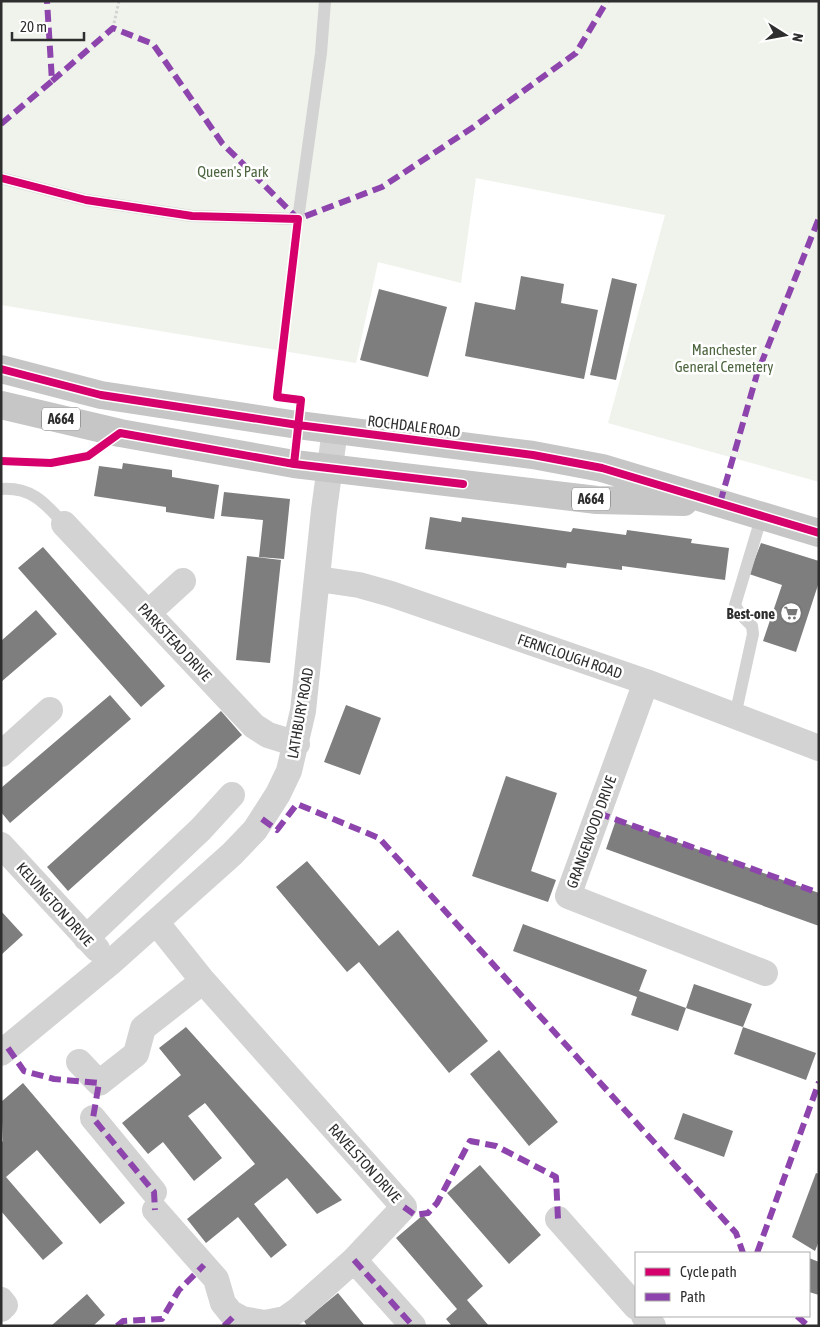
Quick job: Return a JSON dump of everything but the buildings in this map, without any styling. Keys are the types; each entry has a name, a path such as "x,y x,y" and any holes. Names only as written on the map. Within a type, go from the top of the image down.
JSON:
{"main road":[{"name":"ROCHDALE ROAD","path":"1,369 101,395 335,430 533,455 584,465 819,533"},
{"name":"ROCHDALE ROAD","path":"1,405 120,433 294,464 597,500 720,503"}],"street":[{"name":"LATHBURY ROAD","path":"1,1053 110,963 232,854 255,830 278,794 289,771 297,744 303,711 329,467 335,430"},
{"name":"PARKSTEAD DRIVE","path":"64,524 254,726 268,735 297,744"},
{"name":"FERNCLOUGH ROAD","path":"318,579 359,585 391,594 646,682 819,748"},
{"path":"148,613 183,581"},
{"name":"GRANGEWOOD DRIVE","path":"646,682 568,896 765,973"},
{"path":"1,754 50,710"},
{"path":"86,938 201,830 232,795"},
{"name":"KELVINGTON DRIVE","path":"1,844 110,963"},
{"name":"RAVELSTON DRIVE","path":"93,1118 156,1213 216,1278 224,1303 231,1313 254,1322 276,1322 285,1319 354,1260 404,1207 203,981 156,922"},
{"path":"79,1062 99,1083 136,1054 143,1028 203,981"},
{"path":"558,1219 635,1306"},
{"path":"354,1260 413,1326"},
{"path":"1,1300 5,1305 1,1309"}],"lane":[{"path":"1,178 86,200 192,216 298,219 321,53 325,1"},
{"path":"1,489 13,488 39,497 64,524"},
{"path":"735,716 753,634 752,626 735,605 762,515"}],"path":[{"path":"114,28 119,1"}],"green space":[{"name":"Queen's Park","path":"1,1 819,1 819,482 608,423 665,215 476,178 461,283 378,262 356,363 1,305"}],"marked path":[{"path":"1,124 52,81 47,1"},
{"path":"52,81 113,28 153,44 222,143 298,219 382,187 472,128 576,53 607,1"},
{"path":"720,503 757,374 819,218"},
{"path":"262,819 277,830 297,804 379,838 736,1233 743,1252"},
{"path":"598,813 819,893"},
{"path":"8,1048 24,1071 54,1079 99,1083 93,1118 154,1192 155,1210"},
{"path":"757,1252 819,1082"},
{"path":"404,1207 415,1215 428,1213 437,1203 470,1141 496,1146 556,1177 558,1219"},
{"path":"354,1260 413,1326"},
{"path":"117,1326 123,1321 162,1319 179,1290 204,1265"},
{"path":"224,1326 235,1315"},
{"path":"798,1317 808,1326"}],"cycle path":[{"path":"1,178 86,200 192,216 298,219 277,397 301,400 294,464"},
{"path":"1,369 101,395 298,425 533,455 602,468 819,533"},
{"path":"1,461 51,463 88,456 120,433 294,464 463,484"}],"place":[{"name":"Best-one","path":"791,613"}],"park label":[{"name":"Manchester General Cemetery","path":"724,358"}]}
